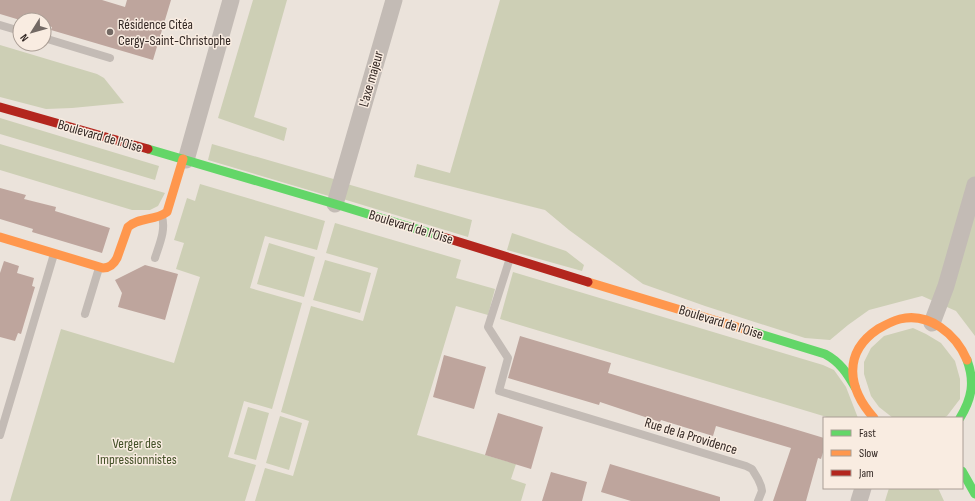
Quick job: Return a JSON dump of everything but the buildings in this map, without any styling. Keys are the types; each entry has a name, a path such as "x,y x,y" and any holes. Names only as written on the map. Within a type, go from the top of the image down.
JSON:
{"main road":[{"name":"Boulevard de l'Oise","path":"0,107 335,204 821,352 832,357 838,362 849,376 855,387"},
{"path":"0,237 99,267 108,268 114,264 119,255 130,224 162,216 167,212 184,160"},
{"path":"872,417 861,401 855,387 853,369 854,360 860,346 871,334 882,326 896,320 912,317 920,318 932,323 947,332 956,341 966,358 973,378 972,395 961,417"},
{"path":"848,348 866,339"},
{"name":"Boulevard de l'Oise","path":"821,352 835,352"},
{"path":"963,473 975,494"}],"street":[{"path":"184,160 231,0"},
{"name":"L'axe majeur","path":"335,204 394,0"},
{"path":"932,323 946,286 975,185"},
{"path":"859,501 863,489"}],"lane":[{"path":"0,26 12,29"},
{"path":"52,40 110,58"},
{"path":"155,258 163,230 162,216"},
{"path":"0,435 54,253"},
{"name":"Rue de la Providence","path":"510,258 488,327 508,358 499,391 746,466 752,470 761,486 762,491 758,501"},
{"path":"85,314 99,267"}],"green space":[{"path":"253,0 287,0 254,117 287,128 284,141 218,118"},
{"path":"500,0 975,0 975,336 956,311 922,296 869,310 830,340 805,338 705,306 643,284 569,230 545,210 414,177 417,164 450,173"},
{"path":"0,45 12,49 12,52 23,52 97,74 104,78 124,103 46,109 0,97"},
{"path":"0,118 159,166 155,180 0,134"},
{"path":"0,144 165,193 158,206 150,210 132,210 0,170"},
{"path":"212,144 337,180 332,197 208,160"},
{"name":"Verger des Impressionnistes","path":"200,184 325,221 317,250 265,236 250,288 302,303 272,409 244,401 228,457 256,465 245,501 10,501 61,329 174,363 200,277 176,269 184,243 174,240 187,198 195,201"},
{"path":"347,184 472,220 468,237 343,199"},
{"path":"335,223 461,260 456,278 495,289 488,315 456,306 417,435 516,464 511,479 526,484 521,501 255,501 265,468 293,476 309,421 281,412 311,306 363,321 378,268 326,253"},
{"path":"512,233 566,251 584,265 582,271 507,250"},
{"path":"269,243 315,257 304,297 257,284"},
{"path":"325,260 371,273 360,313 313,300"},
{"path":"513,272 823,365 834,370 846,387 858,417 827,417 500,319"},
{"path":"913,328 941,343 955,361 960,379 960,399 947,416 892,417 879,407 871,396 864,374 864,362 871,348 884,336"},
{"path":"248,407 269,413 256,460 234,454"},
{"path":"280,416 302,423 289,470 266,463"},
{"path":"889,489 938,489 944,501 885,501"}],"traffic: fast":[{"path":"148,149 443,237"},
{"path":"747,330 825,354 843,368 855,387"},
{"path":"961,417 970,397 971,390 971,376 967,360"},
{"path":"963,473 975,494"}],"traffic: slow":[{"path":"0,237 103,268 108,267 113,264 117,258 128,227 137,222 157,217 167,212 183,159"},
{"path":"588,282 747,330"},
{"path":"873,417 865,407 859,395 854,383 853,372 854,360 859,349 866,339 878,329 900,319 911,318 931,322 949,334 962,350 967,360"}],"traffic: jam":[{"path":"0,107 148,149"},
{"path":"443,237 588,282"}],"place":[{"name":"Résidence Citéa Cergy-Saint-Christophe","path":"110,32"}]}
